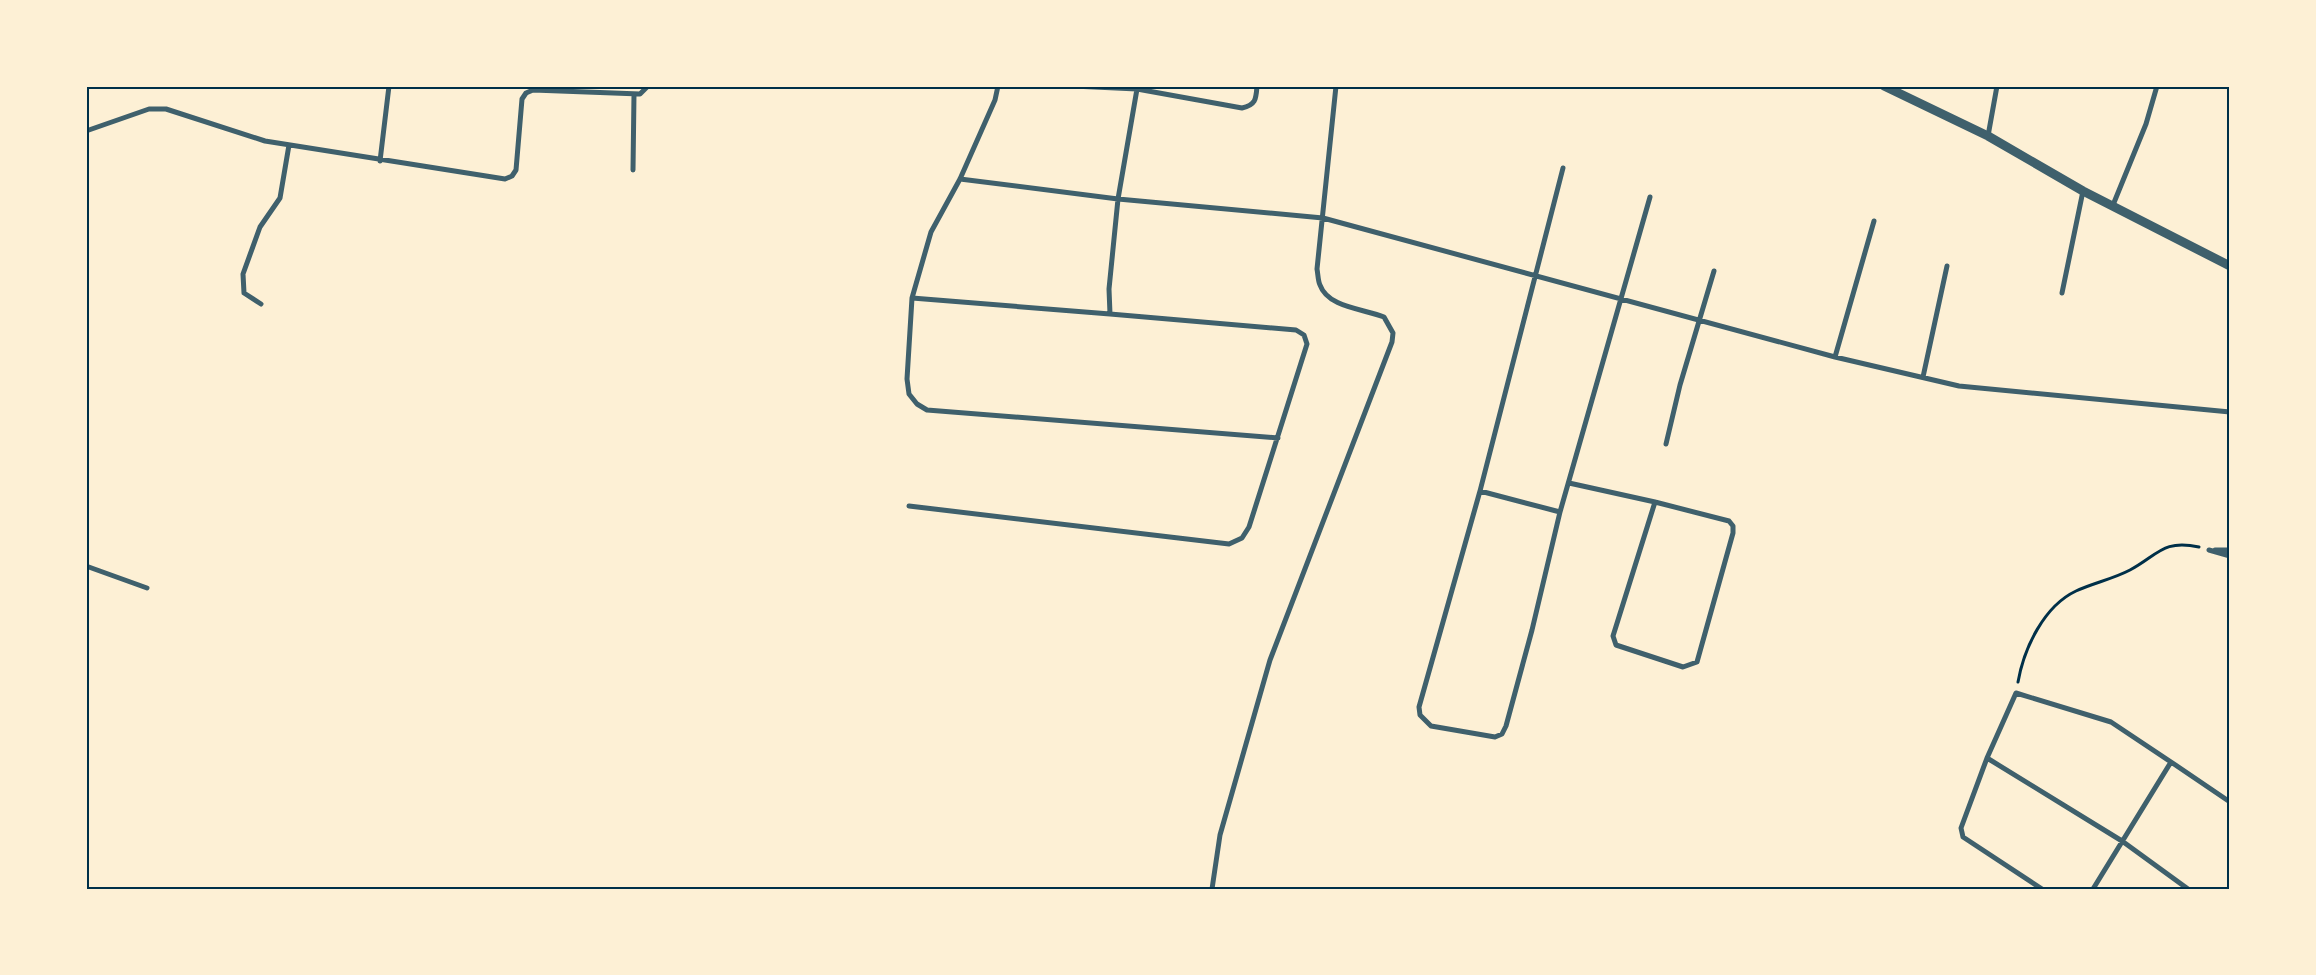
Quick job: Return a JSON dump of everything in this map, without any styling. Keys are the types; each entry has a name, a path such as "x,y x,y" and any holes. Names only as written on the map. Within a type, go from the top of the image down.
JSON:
{"street":[{"path":"380,161 389,86"},
{"path":"86,131 149,108 166,109 243,136 380,161 505,179 512,176 516,170 522,99 526,93 533,90 634,94 645,91 648,86"},
{"path":"998,86 995,100 960,179 931,232 912,298 908,394 917,404 927,410 1278,438"},
{"path":"1073,86 1137,89 1242,108 1252,105 1256,100 1257,86"},
{"path":"1212,889 1220,836 1270,660 1392,342 1392,333 1384,317 1338,302 1327,296 1320,286 1317,269 1336,86"},
{"path":"1884,86 1988,136 2083,190 2230,266"},
{"path":"1988,136 1997,86"},
{"path":"2113,205 2146,124 2157,86"},
{"path":"1110,314 1109,289 1118,199 1137,89"},
{"path":"633,170 634,94"},
{"path":"261,304 244,293 243,274 260,227 280,198 289,144"},
{"path":"1563,168 1480,491 1419,707 1420,715 1432,726 1495,737 1502,734 1532,630 1560,512 1650,197"},
{"path":"960,179 1118,199 1323,218 1536,274 1835,357 1923,377 1990,390 2230,412"},
{"path":"2062,293 2083,190"},
{"path":"1835,357 1874,221"},
{"path":"1923,377 1947,266"},
{"path":"1666,444 1680,385 1714,271"},
{"path":"908,506 1229,544 1242,538 1249,527 1307,344 1304,335 1296,330 1285,328 912,298"},
{"path":"1569,483 1655,502 1729,521 1733,526 1733,533 1697,662 1683,667 1616,644 1613,636 1655,502"},
{"path":"1480,491 1560,512"},
{"path":"2209,550 2230,550"},
{"path":"2209,550 2230,556"},
{"path":"86,566 147,588"},
{"path":"2042,889 1964,837 1960,828 1987,758 2016,693 2111,722 2230,802"},
{"path":"1987,758 2122,841 2188,889"},
{"path":"2093,889 2171,762"}],"path":[{"path":"2016,693 2020,671 2031,641 2052,608 2074,592 2130,570 2165,546 2180,544 2209,550"}]}
